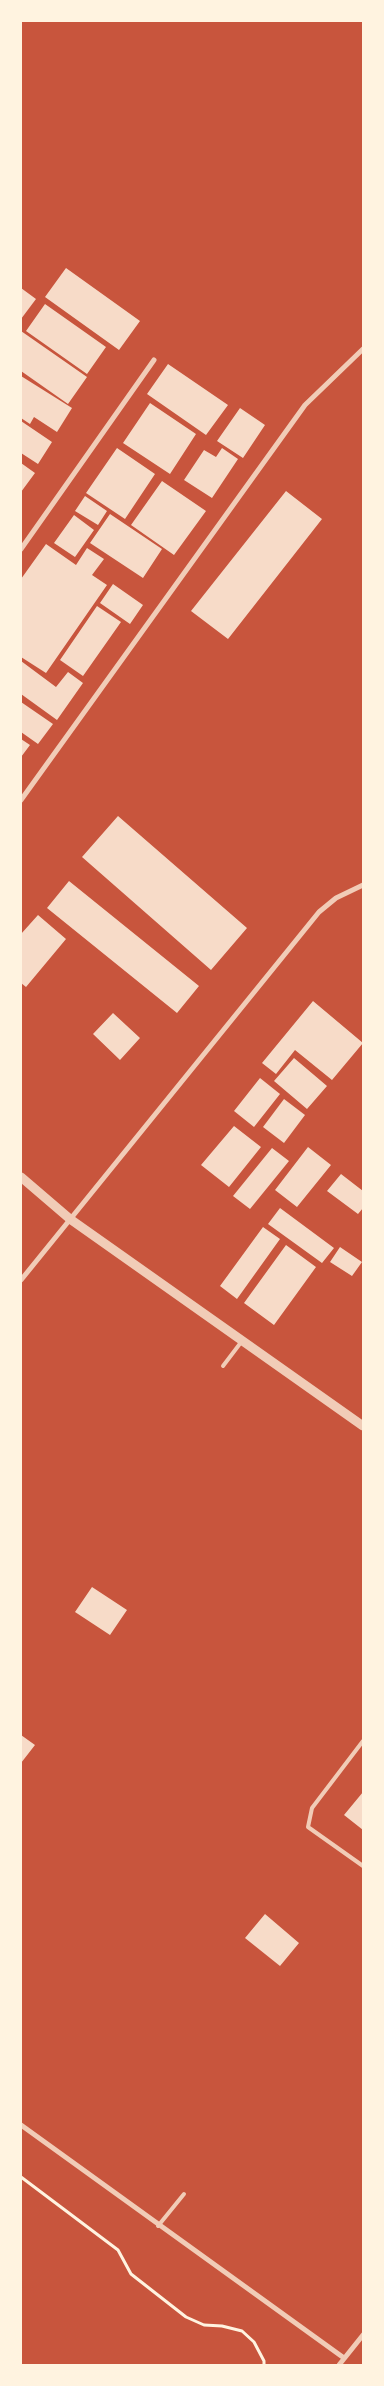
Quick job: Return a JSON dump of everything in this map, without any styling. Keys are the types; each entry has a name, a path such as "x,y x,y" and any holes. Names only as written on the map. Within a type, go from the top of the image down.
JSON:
{"street":[{"path":"21,800 305,405 363,349"},
{"path":"21,549 154,360"},
{"path":"21,1280 319,912 336,898 363,885"},
{"path":"21,1177 70,1219 363,1426"},
{"path":"21,2125 158,2226 344,2358"},
{"path":"339,2365 363,2335"}],"lane":[{"path":"222,1366 242,1341"},
{"path":"363,1741 312,1808 308,1827 363,1866"},
{"path":"158,2226 184,2194"}],"path":[{"path":"21,2177 118,2250 131,2274 186,2317 204,2325 222,2326 242,2331 254,2342 264,2361 264,2365"}],"building":[{"path":"66,268 140,321 119,350 45,297"},
{"path":"21,288 36,299 21,319"},
{"path":"45,304 106,347 87,374 26,331"},
{"path":"21,331 87,377 68,404 21,371"},
{"path":"168,364 228,405 206,435 147,394"},
{"path":"21,376 72,408 57,432 34,417 30,424 21,418"},
{"path":"150,403 196,434 170,474 123,443"},
{"path":"240,408 265,425 243,458 217,441"},
{"path":"21,421 52,442 38,464 21,453"},
{"path":"117,448 155,474 125,519 86,493"},
{"path":"222,448 238,459 212,498 184,480 204,450 216,457"},
{"path":"21,463 35,473 21,492"},
{"path":"162,481 206,511 174,555 131,525"},
{"path":"286,491 322,519 228,639 191,611"},
{"path":"85,496 107,511 98,525 75,511"},
{"path":"110,514 162,549 143,578 90,543"},
{"path":"74,515 94,530 75,557 54,543"},
{"path":"46,544 76,565 87,548 104,559 92,575 107,585 46,673 21,657 21,579"},
{"path":"113,584 143,605 130,624 100,603"},
{"path":"97,606 121,622 83,676 60,660"},
{"path":"21,661 56,687 68,672 83,683 57,720 21,694"},
{"path":"21,702 53,724 38,744 21,732"},
{"path":"21,739 30,745 21,757"},
{"path":"118,816 247,928 211,970 82,857"},
{"path":"69,881 199,986 177,1013 47,908"},
{"path":"38,915 66,939 26,987 21,983 21,934"},
{"path":"313,1001 363,1043 332,1080 295,1050 276,1074 262,1063"},
{"path":"113,1013 140,1038 120,1060 93,1034"},
{"path":"294,1058 327,1086 307,1109 274,1081"},
{"path":"260,1078 280,1094 254,1127 234,1111"},
{"path":"284,1099 305,1115 284,1143 263,1127"},
{"path":"234,1126 261,1147 229,1187 201,1165"},
{"path":"308,1147 331,1165 297,1207 275,1190"},
{"path":"272,1148 289,1161 250,1209 233,1196"},
{"path":"341,1174 363,1191 363,1208 358,1214 327,1191"},
{"path":"280,1208 334,1248 322,1263 268,1224"},
{"path":"263,1227 280,1239 237,1299 220,1286"},
{"path":"286,1245 316,1267 274,1325 244,1303"},
{"path":"340,1247 362,1262 352,1276 330,1262"},
{"path":"92,1587 127,1610 110,1635 75,1612"},
{"path":"21,1735 35,1745 21,1763"},
{"path":"363,1792 363,1830 344,1815"},
{"path":"265,1914 299,1943 280,1966 245,1938"}]}
